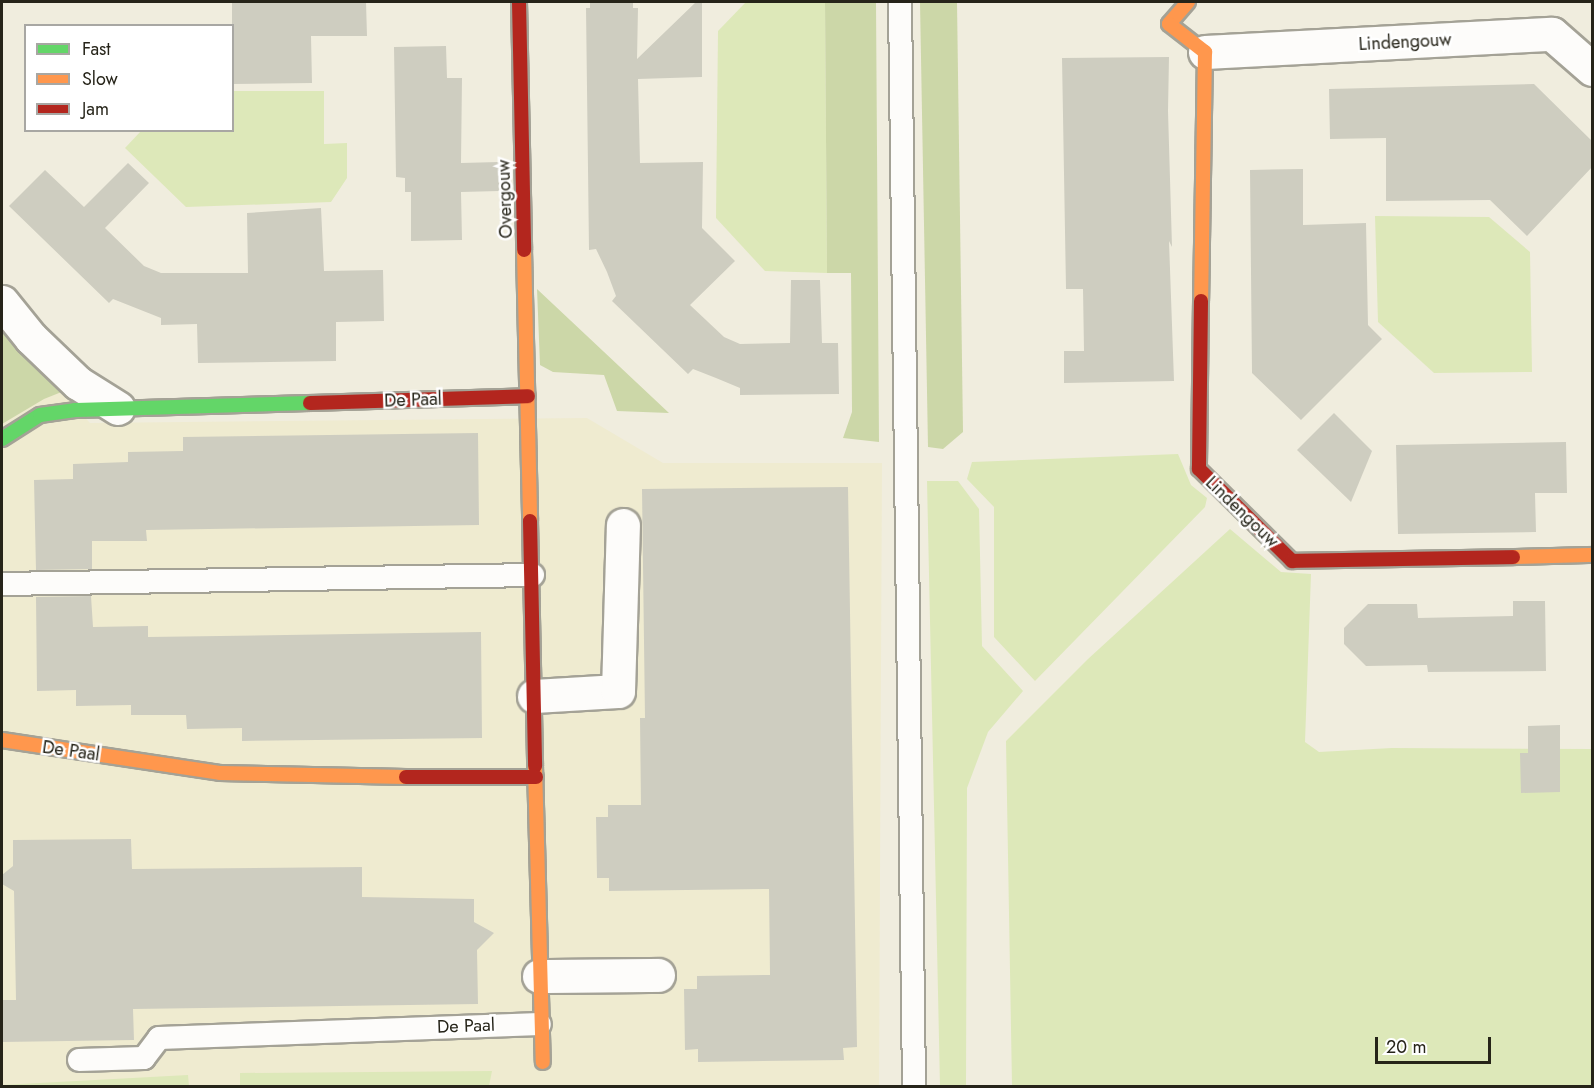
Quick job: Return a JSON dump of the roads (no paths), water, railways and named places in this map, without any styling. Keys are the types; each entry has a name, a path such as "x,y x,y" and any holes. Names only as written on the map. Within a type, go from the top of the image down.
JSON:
{"street":[{"name":"Overgouw","path":"519,2 528,396"},
{"path":"1188,2 1169,24 1205,52"},
{"name":"Lindengouw","path":"1593,69 1552,34 1205,52 1198,470 1292,561 1593,555"},
{"path":"2,302 32,338 78,383 118,408"},
{"name":"De Paal","path":"2,439 40,415 118,408 528,396"},
{"path":"528,396 540,1024 543,1062"},
{"path":"534,696 618,691 623,525"},
{"name":"De Paal","path":"2,740 220,773 507,779 536,777"},
{"path":"539,976 658,975"}],"lane":[{"path":"900,2 914,1086"},
{"path":"2,584 532,575"},
{"name":"De Paal","path":"79,1060 144,1058 159,1038 540,1024"}]}
